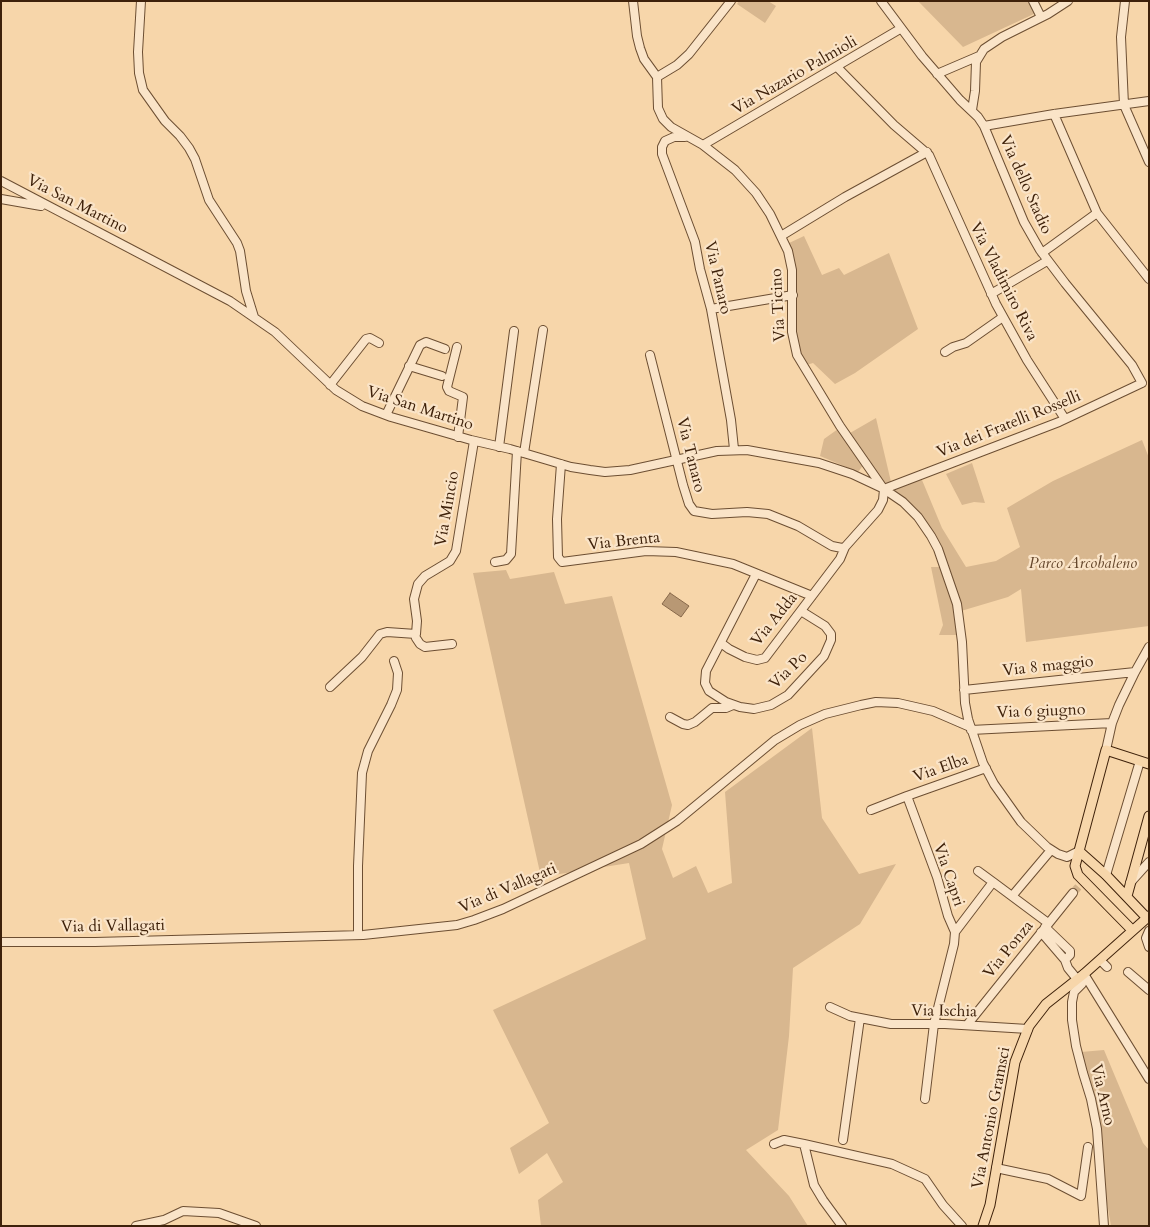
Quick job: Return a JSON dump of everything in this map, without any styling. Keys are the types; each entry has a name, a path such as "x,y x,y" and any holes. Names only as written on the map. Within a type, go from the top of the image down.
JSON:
{"main road":[{"path":"1132,930 1082,883 1075,869 1106,750 1145,762"},
{"path":"1127,896 1149,816"},
{"path":"1079,850 1127,896 1147,923"},
{"name":"Via Antonio Gramsci","path":"983,1226 990,1205 1014,1067 1028,1029 1046,1004 1103,963 1132,930 1147,923"}],"street":[{"path":"141,1 138,52 139,73 143,90 165,121 189,148 207,197 238,243 246,291 254,317"},
{"path":"633,1 636,36 644,60 657,77 689,54 731,1"},
{"name":"Via dello Stadio","path":"881,1 900,29 937,74 960,100 972,110 984,126 1024,222 1047,261 1146,384"},
{"path":"1033,1 1041,17"},
{"path":"1125,1 1121,37 1124,105 1149,162"},
{"path":"972,110 976,62 979,56 990,44 1066,2"},
{"name":"Via Nazario Palmioli","path":"703,145 900,29"},
{"path":"937,74 979,56"},
{"name":"Via Vladimiro Riva","path":"837,67 894,125 927,152 991,294 1064,419"},
{"name":"Via Ticino","path":"657,77 657,100 661,116 671,127 703,145 731,166 751,186 766,207 781,236 792,270 793,342 797,355 840,426 884,489"},
{"path":"984,126 1149,101"},
{"path":"1054,114 1097,213 1149,279"},
{"name":"Via Panaro","path":"687,137 676,137 665,141 662,147 662,154 691,229 712,310 731,420 734,449"},
{"path":"781,236 852,193 927,152"},
{"name":"Via San Martino","path":"1,181 204,286 279,335 330,385 353,401 386,415 458,437 590,470 615,471 638,469 734,449 770,453 819,463 852,474 884,489"},
{"path":"1,199 51,208"},
{"path":"1042,253 1097,213"},
{"path":"991,294 1047,261"},
{"path":"712,310 792,295"},
{"path":"945,352 966,343 1003,317"},
{"path":"495,562 506,560 510,554 520,452 543,330"},
{"path":"499,447 514,331"},
{"path":"330,385 366,339 372,338 379,343"},
{"path":"386,415 418,347 424,342 445,349"},
{"path":"457,347 447,387 451,392 463,396 458,437"},
{"name":"Via Tanaro","path":"650,355 689,504 694,511 712,514 747,512 768,514 798,526 832,546 845,548"},
{"path":"409,366 442,376"},
{"name":"Via dei Fratelli Rosselli","path":"884,489 1064,419 1146,384"},
{"name":"Via Mincio","path":"416,636 417,621 414,599 418,584 425,576 450,561 456,550 474,441"},
{"name":"Via Brenta","path":"561,464 557,519 558,557 562,562 646,551 667,551 723,561 812,596"},
{"path":"845,548 878,510 883,500 884,489 903,502 918,517 938,549 956,604 961,636 966,708 970,729 986,768 1010,808 1035,837 1051,850 1067,857 1079,850"},
{"name":"Via Adda","path":"756,574 726,629 721,643 745,657 761,659 768,655 840,559 845,548"},
{"name":"Via Po","path":"721,643 706,671 705,683 707,689 711,693 740,707 763,708 777,702 793,691 824,656 830,646 830,634 824,626 801,611"},
{"path":"330,687 362,657 380,634 388,632 416,636"},
{"path":"416,636 420,644 425,647 452,644"},
{"path":"415,649 416,636"},
{"path":"1106,750 1112,723 1134,672 1149,647"},
{"path":"358,935 358,866 362,773 368,751 391,705 396,690 398,673 394,661"},
{"name":"Via 8 maggio","path":"964,690 1134,672"},
{"name":"Via di Vallagati","path":"1,942 95,942 358,935 443,927 474,920 503,909 641,844 670,827 776,740 800,725 825,714 868,704 898,703 934,711 970,729"},
{"path":"670,717 688,724 695,722 714,707 726,708 733,704"},
{"name":"Via 6 giugno","path":"970,729 1112,723"},
{"path":"1106,875 1145,762"},
{"name":"Via Elba","path":"916,826 907,796 986,768"},
{"path":"871,810 907,796"},
{"name":"Via Capri","path":"916,826 937,877 948,916 956,932"},
{"path":"1013,895 1051,850"},
{"path":"1130,883 1148,865"},
{"path":"978,871 1013,895 1045,927 1068,968 1081,977 1149,1079"},
{"path":"925,1099 934,1024 956,932 993,882"},
{"name":"Via Ponza","path":"967,1025 1073,893"},
{"path":"1147,923 1146,938 1149,947"},
{"path":"1128,972 1149,990"},
{"name":"Via Arno","path":"1081,977 1082,984 1074,992 1072,1020 1078,1055 1091,1099 1097,1129 1104,1226"},
{"name":"Via Ischia","path":"830,1007 860,1018 895,1024 967,1025 1028,1029"},
{"path":"843,1140 860,1018"},
{"path":"774,1144 784,1140 892,1164 925,1179 943,1205 962,1226"},
{"path":"804,1144 814,1185 842,1226"},
{"path":"996,1168 1048,1179 1081,1196 1088,1147"},
{"path":"136,1226 164,1220 183,1211 219,1213 256,1226"}],"green space":[{"path":"739,1 768,1 776,6 765,23 737,4"},
{"path":"918,1 1031,1 1036,13 963,47"},
{"path":"804,236 822,275 839,268 844,275 889,253 918,329 855,373 835,384 813,363 803,366 793,340 787,244"},
{"path":"876,418 891,482 884,485 850,433"},
{"path":"838,429 864,464 858,472 820,456 824,439"},
{"name":"Parco Arcobaleno","path":"1142,440 1149,458 1149,626 1026,642 1021,589 1008,597 961,611 924,522 885,485 922,480 942,528 966,567 996,561 1020,547 1007,508 1053,481"},
{"path":"972,463 985,503 974,502 962,505 946,474"},
{"path":"931,567 940,567 954,603 958,635 939,635 943,625"},
{"path":"506,570 510,579 554,572 565,604 612,596 672,805 662,849 673,878 696,866 708,893 732,883 725,792 812,728 822,818 859,874 896,864 860,924 793,968 789,1036 778,1130 746,1150 789,1196 808,1226 541,1226 538,1200 563,1182 547,1153 519,1174 510,1148 549,1123 493,1010 646,939 629,863 541,877 473,573"},
{"path":"1104,1050 1143,1143 1149,1150 1149,1226 1111,1226 1081,1052"}],"shaded area":[{"path":"670,593 689,606 681,617 662,604"}],"tunnel":[{"path":"1073,893 1080,885"}]}
